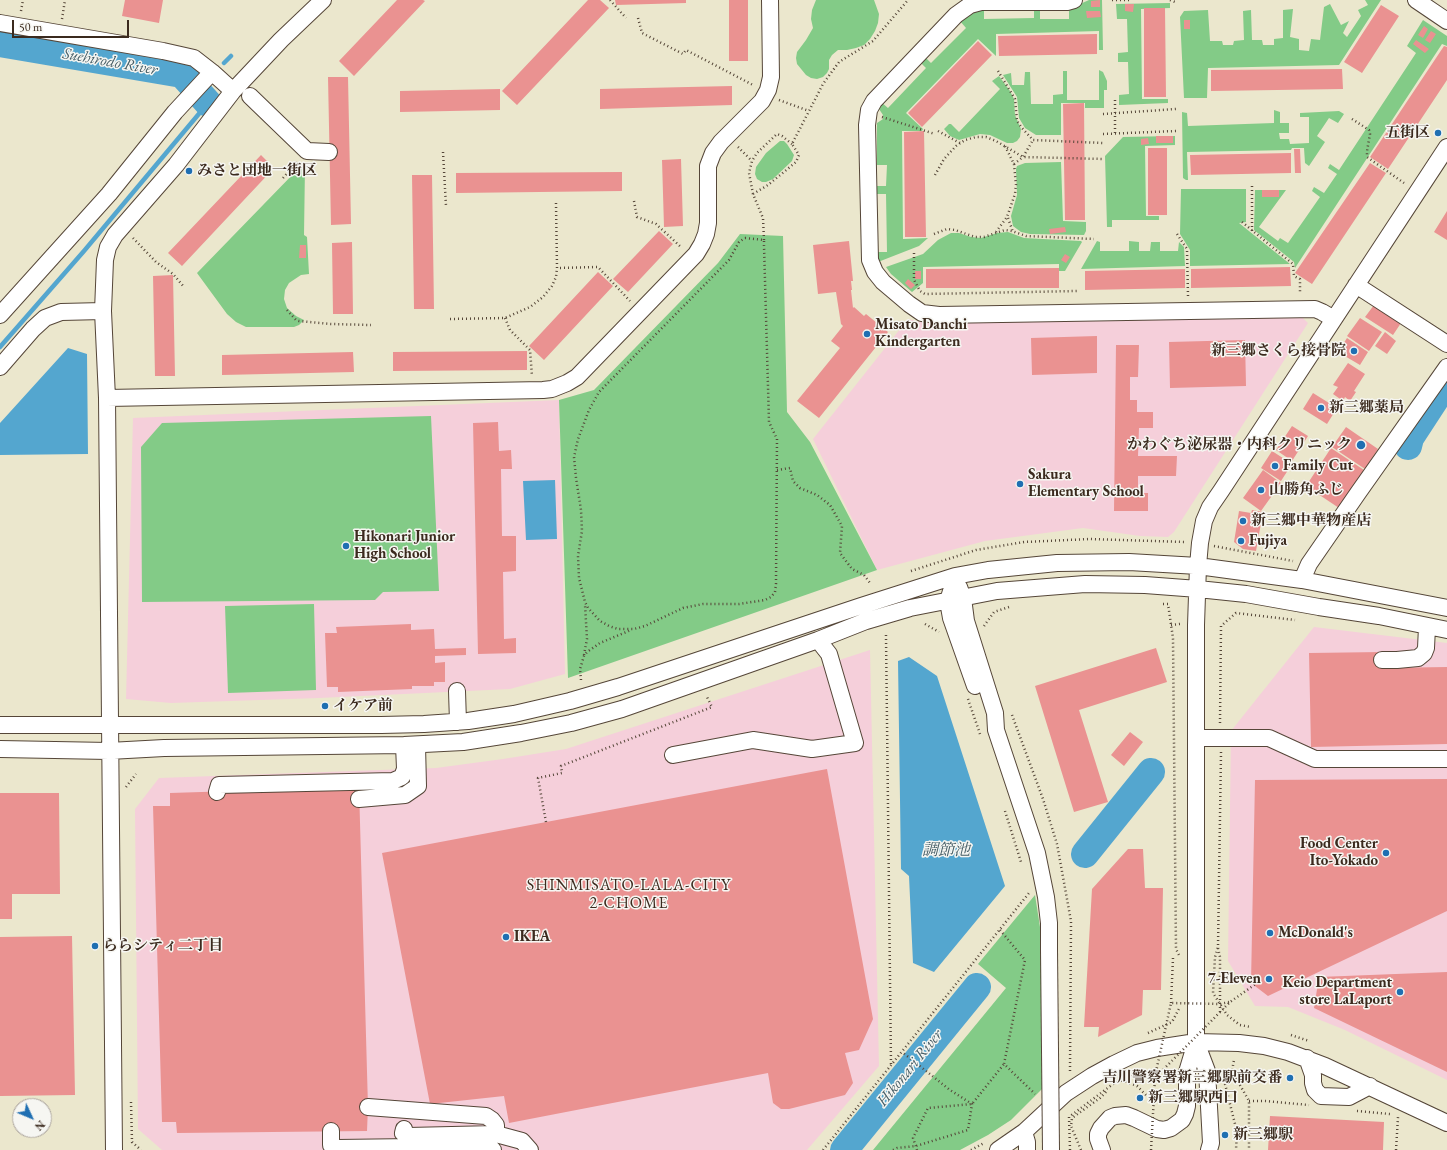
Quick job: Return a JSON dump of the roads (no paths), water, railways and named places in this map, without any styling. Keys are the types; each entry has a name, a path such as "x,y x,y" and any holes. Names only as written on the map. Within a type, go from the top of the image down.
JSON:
{"street":[{"path":"114,1150 109,751 107,398 103,311 105,260 108,247 114,235 176,165 233,91 281,40 323,0"},
{"path":"107,398 533,390 552,389 568,383 577,377 641,311 693,257 702,244 708,223 708,166 713,153 726,137 762,101 768,90 771,77 770,0"},
{"path":"1074,0 1067,2 981,2 970,5 956,15 874,101 869,113 867,125 870,260 875,272 883,282 922,313 939,315 1315,309 1334,319"},
{"path":"1416,0 1447,21"},
{"path":"0,23 163,51 194,58 233,91"},
{"path":"0,315 108,194 175,112 212,72"},
{"path":"250,96 307,151 329,152"},
{"path":"1102,1150 1098,1139 1100,1128 1105,1122 1115,1116 1130,1117 1157,1129 1164,1130 1171,1128 1182,1120 1187,1106 1187,1072 1196,1042 1196,625 1198,566 1204,521 1210,507 1447,147"},
{"path":"1356,285 1447,344"},
{"path":"0,367 33,328 45,318 61,312 103,311"},
{"path":"1302,580 1309,564 1447,367"},
{"path":"0,725 110,726 169,724 410,724 458,722 514,714 570,701 618,687 955,576 988,570 1057,563 1129,562 1198,566 1302,580 1447,608"},
{"path":"955,576 956,599 966,621 995,713 996,730 1037,853 1046,897 1049,923 1051,1150"},
{"path":"0,749 109,751 164,748 411,745 463,742 521,733 571,723 622,709 818,640 866,621 910,608 997,591 1085,584 1145,585 1198,589 1246,594 1379,616 1447,630"},
{"path":"1389,662 1418,658 1424,653 1426,648 1427,627"},
{"path":"673,755 753,740 812,749 855,743 829,654 818,640"},
{"path":"457,691 458,722"},
{"path":"1196,738 1270,738 1315,759 1375,752 1447,759"},
{"path":"216,792 219,785 393,781 402,777 411,745"},
{"path":"359,799 405,795 418,786 411,745"},
{"path":"1196,1042 1207,1071 1211,1143 1209,1150"},
{"path":"998,1150 1024,1132 1066,1093 1092,1076 1137,1054 1158,1048 1196,1042 1239,1043 1264,1046 1307,1058 1447,1123"},
{"path":"1307,1058 1313,1074 1315,1090 1321,1096 1349,1097 1370,1086"},
{"path":"368,1107 486,1116 496,1125 496,1134"},
{"path":"1182,1120 1200,1122 1206,1127 1210,1134"},
{"path":"404,1129 403,1133 408,1136 496,1134 522,1141 530,1150"},
{"path":"331,1131 332,1145 337,1148 489,1146 493,1150"},
{"path":"1024,1132 1027,1142 1027,1150"}],"water":[{"path":"68,348 87,354 88,454 0,455 0,423"},
{"path":"555,480 557,539 526,540 523,481"},
{"name":"調節池","path":"909,657 937,676 1005,886 934,972 913,963 909,876 901,869 898,661"}],"waterway":[{"name":"Suehirodo River","path":"0,43 182,74 208,103"},
{"path":"224,63 231,56"},
{"path":"0,347 84,251 208,103"},
{"name":"Hikonari River","path":"1408,446 1410,438 1447,381"},
{"name":"Hikonari River","path":"1085,854 1151,772"},
{"name":"Hikonari River","path":"844,1150 977,987"}],"place":[{"name":"五街区","path":"1438,133"},
{"name":"みさと団地一街区","path":"189,171"},
{"name":"Misato Danchi Kindergarten","path":"867,334"},
{"name":"新三郷さくら接骨院","path":"1354,351"},
{"name":"新三郷薬局","path":"1321,408"},
{"name":"かわぐち泌尿器・内科クリニック","path":"1361,445"},
{"name":"Family Cut","path":"1275,466"},
{"name":"Sakura Elementary School","path":"1020,484"},
{"name":"山勝角ふじ","path":"1261,490"},
{"name":"新三郷中華物産店","path":"1243,521"},
{"name":"Fujiya","path":"1241,541"},
{"name":"Hikonari Junior High School","path":"346,546"},
{"name":"イケア前","path":"325,706"},
{"name":"Food Center Ito-Yokado","path":"1386,853"},
{"name":"McDonald's","path":"1270,933"},
{"name":"IKEA","path":"506,937"},
{"name":"ららシティ二丁目","path":"95,946"},
{"name":"7-Eleven","path":"1269,979"},
{"name":"Keio Department store LaLaport","path":"1400,992"},
{"name":"吉川警察署新三郷駅前交番","path":"1290,1078"},
{"name":"新三郷駅西口","path":"1140,1098"},
{"name":"新三郷駅","path":"1225,1135"}],"district":[{"name":"SHINMISATO-LALA-CITY 2-CHOME","path":"629,895"}]}
